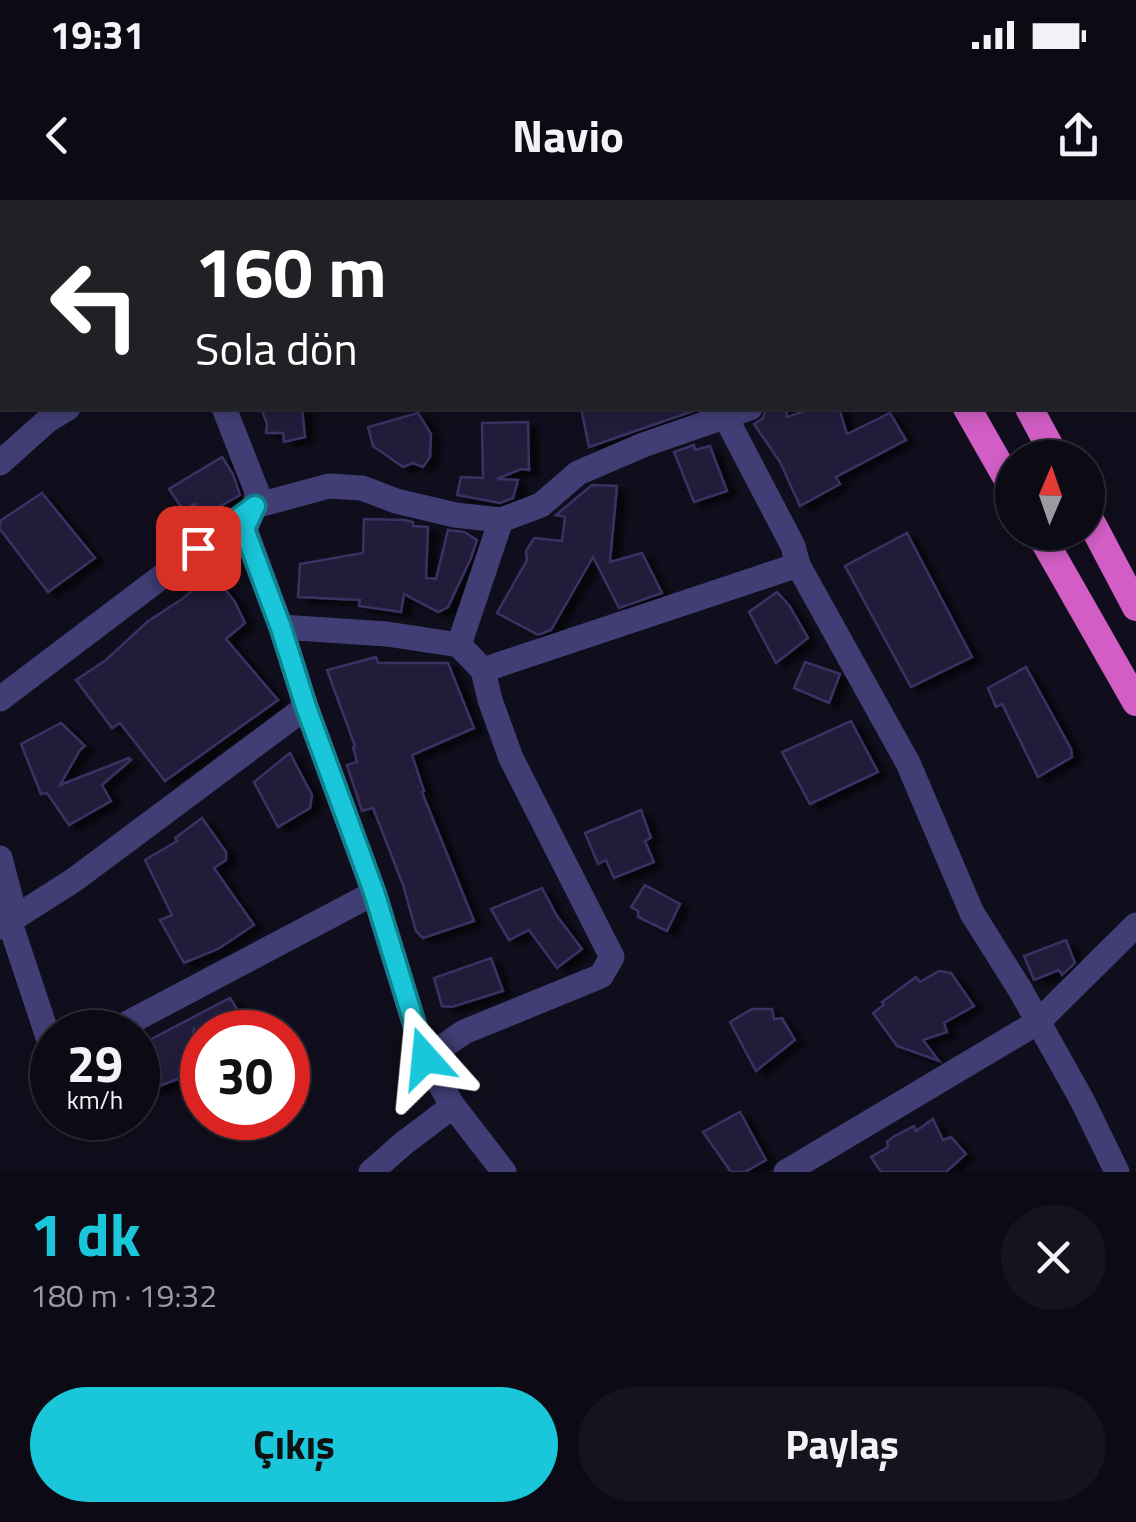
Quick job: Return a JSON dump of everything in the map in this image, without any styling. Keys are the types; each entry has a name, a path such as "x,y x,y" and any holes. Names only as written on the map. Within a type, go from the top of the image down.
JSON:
{"highway":[{"path":"968,410 995,457"},
{"path":"1030,410 1046,440"},
{"path":"1105,548 1136,606"},
{"path":"1049,550 1136,702"}],"street":[{"path":"225,410 257,492 244,529 374,892 425,1058 453,1106 504,1172"},
{"path":"0,699 255,506 329,486 362,488 396,501 501,520 541,505 578,473 643,445 744,410"},
{"path":"0,462 52,412"},
{"path":"725,416 798,565 908,763 972,913 1082,1100 1113,1170"},
{"path":"460,644 501,520"},
{"path":"483,670 798,565"},
{"path":"281,628 388,634 460,644 483,670 511,758 612,957 601,976 464,1032 425,1058"},
{"path":"5,925 74,880 306,707"},
{"path":"0,858 12,904 5,925 37,1010"},
{"path":"152,1010 374,892"},
{"path":"786,1172 1038,1022 1136,925"},
{"path":"370,1172 453,1106"}],"building":[{"path":"262,410 302,410 305,437 284,442 283,433 266,433"},
{"path":"581,410 696,410 589,447"},
{"path":"765,410 786,410 787,417 808,410 840,410 847,434 890,413 906,440 836,477 840,484 800,506 780,462 754,424 763,418"},
{"path":"418,413 431,434 430,457 423,467 413,463 403,467 373,446 368,427"},
{"path":"528,422 529,470 521,469 497,479 518,480 513,498 500,503 457,495 461,477 483,478 482,423"},
{"path":"694,445 695,450 710,446 727,491 694,502 674,452"},
{"path":"222,457 240,495 201,517 195,504 183,510 169,489"},
{"path":"592,485 617,486 610,562 642,553 662,593 619,608 593,557 551,630 538,635 497,613 527,560 526,551 534,538 562,541 565,517 556,515"},
{"path":"42,493 95,558 48,592 0,529 0,521"},
{"path":"364,519 404,520 413,522 413,526 428,527 426,578 436,579 448,530 464,532 477,540 448,607 438,612 404,594 401,612 359,606 360,600 298,597 300,564 363,553"},
{"path":"907,533 972,657 911,687 845,566"},
{"path":"213,574 235,602 245,623 226,639 278,700 165,781 120,723 112,728 76,680"},
{"path":"777,592 808,638 776,663 749,612"},
{"path":"376,657 378,663 448,663 474,728 412,755 422,792 474,921 423,938 416,931 373,808 362,811 347,765 357,762 355,746 327,670"},
{"path":"805,662 840,674 829,703 794,688"},
{"path":"1026,667 1072,757 1038,777 1002,704 996,707 988,688"},
{"path":"851,721 878,772 810,804 782,752"},
{"path":"61,723 85,746 60,785 131,760 102,785 111,801 69,825 47,793 41,794 21,744"},
{"path":"290,753 312,795 310,808 278,827 254,782"},
{"path":"641,810 651,838 645,841 654,862 614,878 606,860 598,864 585,833"},
{"path":"202,818 226,852 226,860 214,868 254,925 218,949 184,963 160,920 172,915 145,860 177,841 175,838"},
{"path":"645,885 680,904 667,931 638,917 638,911 631,907"},
{"path":"542,888 582,949 557,968 529,930 509,940 491,909"},
{"path":"1066,940 1075,963 1062,975 1059,970 1034,980 1024,956"},
{"path":"491,958 503,991 452,1007 442,1006 434,978"},
{"path":"939,971 951,973 974,1006 944,1023 947,1032 923,1040 939,1061 897,1046 873,1013 916,977 920,982"},
{"path":"230,998 238,1010 207,1010"},
{"path":"752,1009 772,1009 774,1019 782,1018 795,1040 756,1071 730,1022"},
{"path":"180,1024 180,1078 160,1086 160,1035"},
{"path":"740,1112 766,1160 745,1172 731,1172 703,1132"},
{"path":"933,1119 943,1140 951,1137 966,1154 946,1172 881,1172 871,1157 888,1147 887,1142 893,1137 914,1126 916,1131"}],"route":[{"path":"198,548 255,506 244,529 374,892 425,1058"}]}
